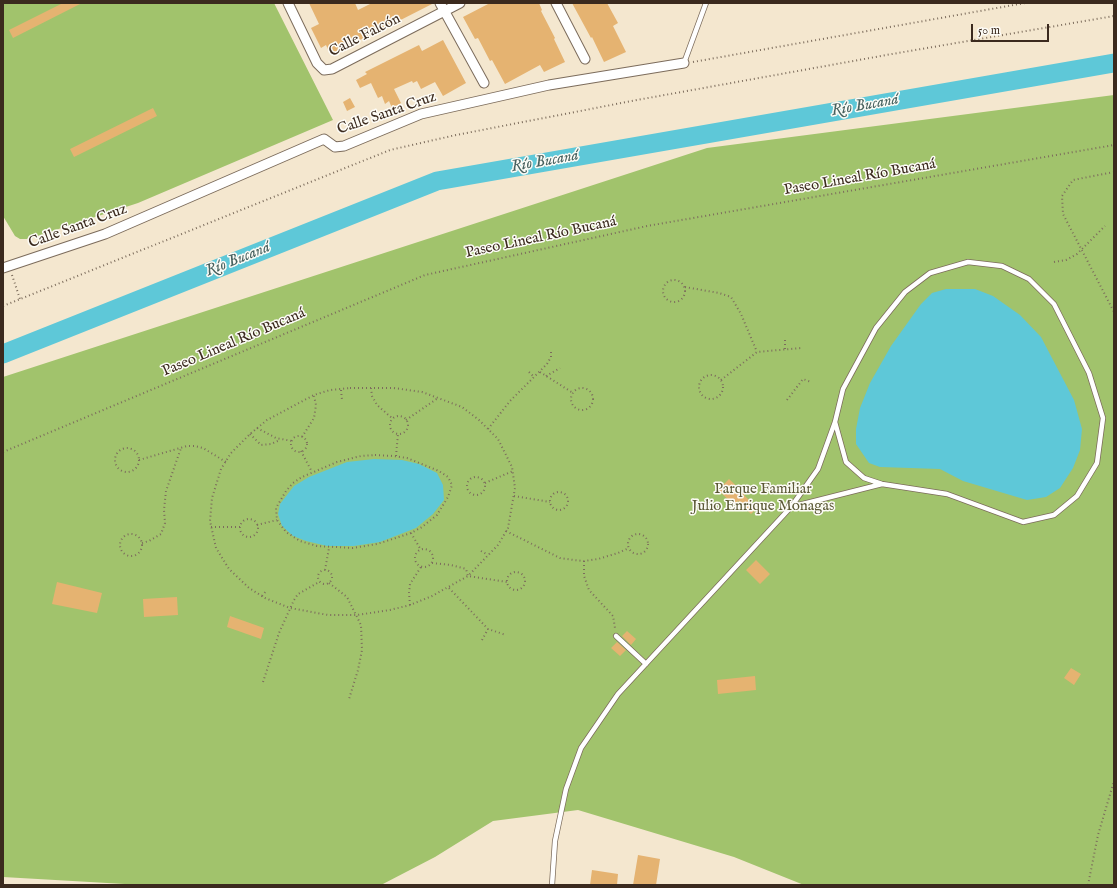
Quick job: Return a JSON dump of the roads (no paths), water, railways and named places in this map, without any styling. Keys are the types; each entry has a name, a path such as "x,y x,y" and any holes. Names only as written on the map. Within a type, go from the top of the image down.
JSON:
{"street":[{"name":"Calle Falcón","path":"288,3 317,63 324,70 332,69 442,7"},
{"path":"460,3 442,7 484,83"},
{"path":"556,3 585,60"},
{"name":"Calle Santa Cruz","path":"6,267 105,234 324,139 335,147 344,146 421,114 549,85 684,63"}],"lane":[{"path":"684,63 706,3"},
{"path":"552,885 555,841 566,789 581,748 618,694 791,507 818,469 835,422 843,388 876,328 904,292 930,273 968,262 1002,266 1029,279 1054,304 1089,373 1103,418 1097,464 1077,496 1054,515 1023,522 947,494 882,484 864,478 846,462 835,422"},
{"path":"791,507 882,484"},
{"path":"616,636 646,664"}],"water":[{"path":"946,289 975,289 993,296 1020,315 1041,337 1074,400 1082,429 1080,450 1073,468 1060,488 1046,497 1027,500 963,481 940,469 880,467 869,463 856,444 856,429 860,408 870,383 891,346 921,304 932,293"},
{"path":"374,459 402,460 419,464 437,473 443,485 444,500 433,514 416,528 380,542 354,546 327,546 293,536 282,526 278,514 280,504 294,486 309,477 347,462"}],"waterway":[{"name":"Río Bucaná","path":"3,354 437,181 1114,63"}],"park label":[{"name":"Parque Familiar Julio Enrique Monagas","path":"763,498"}]}
